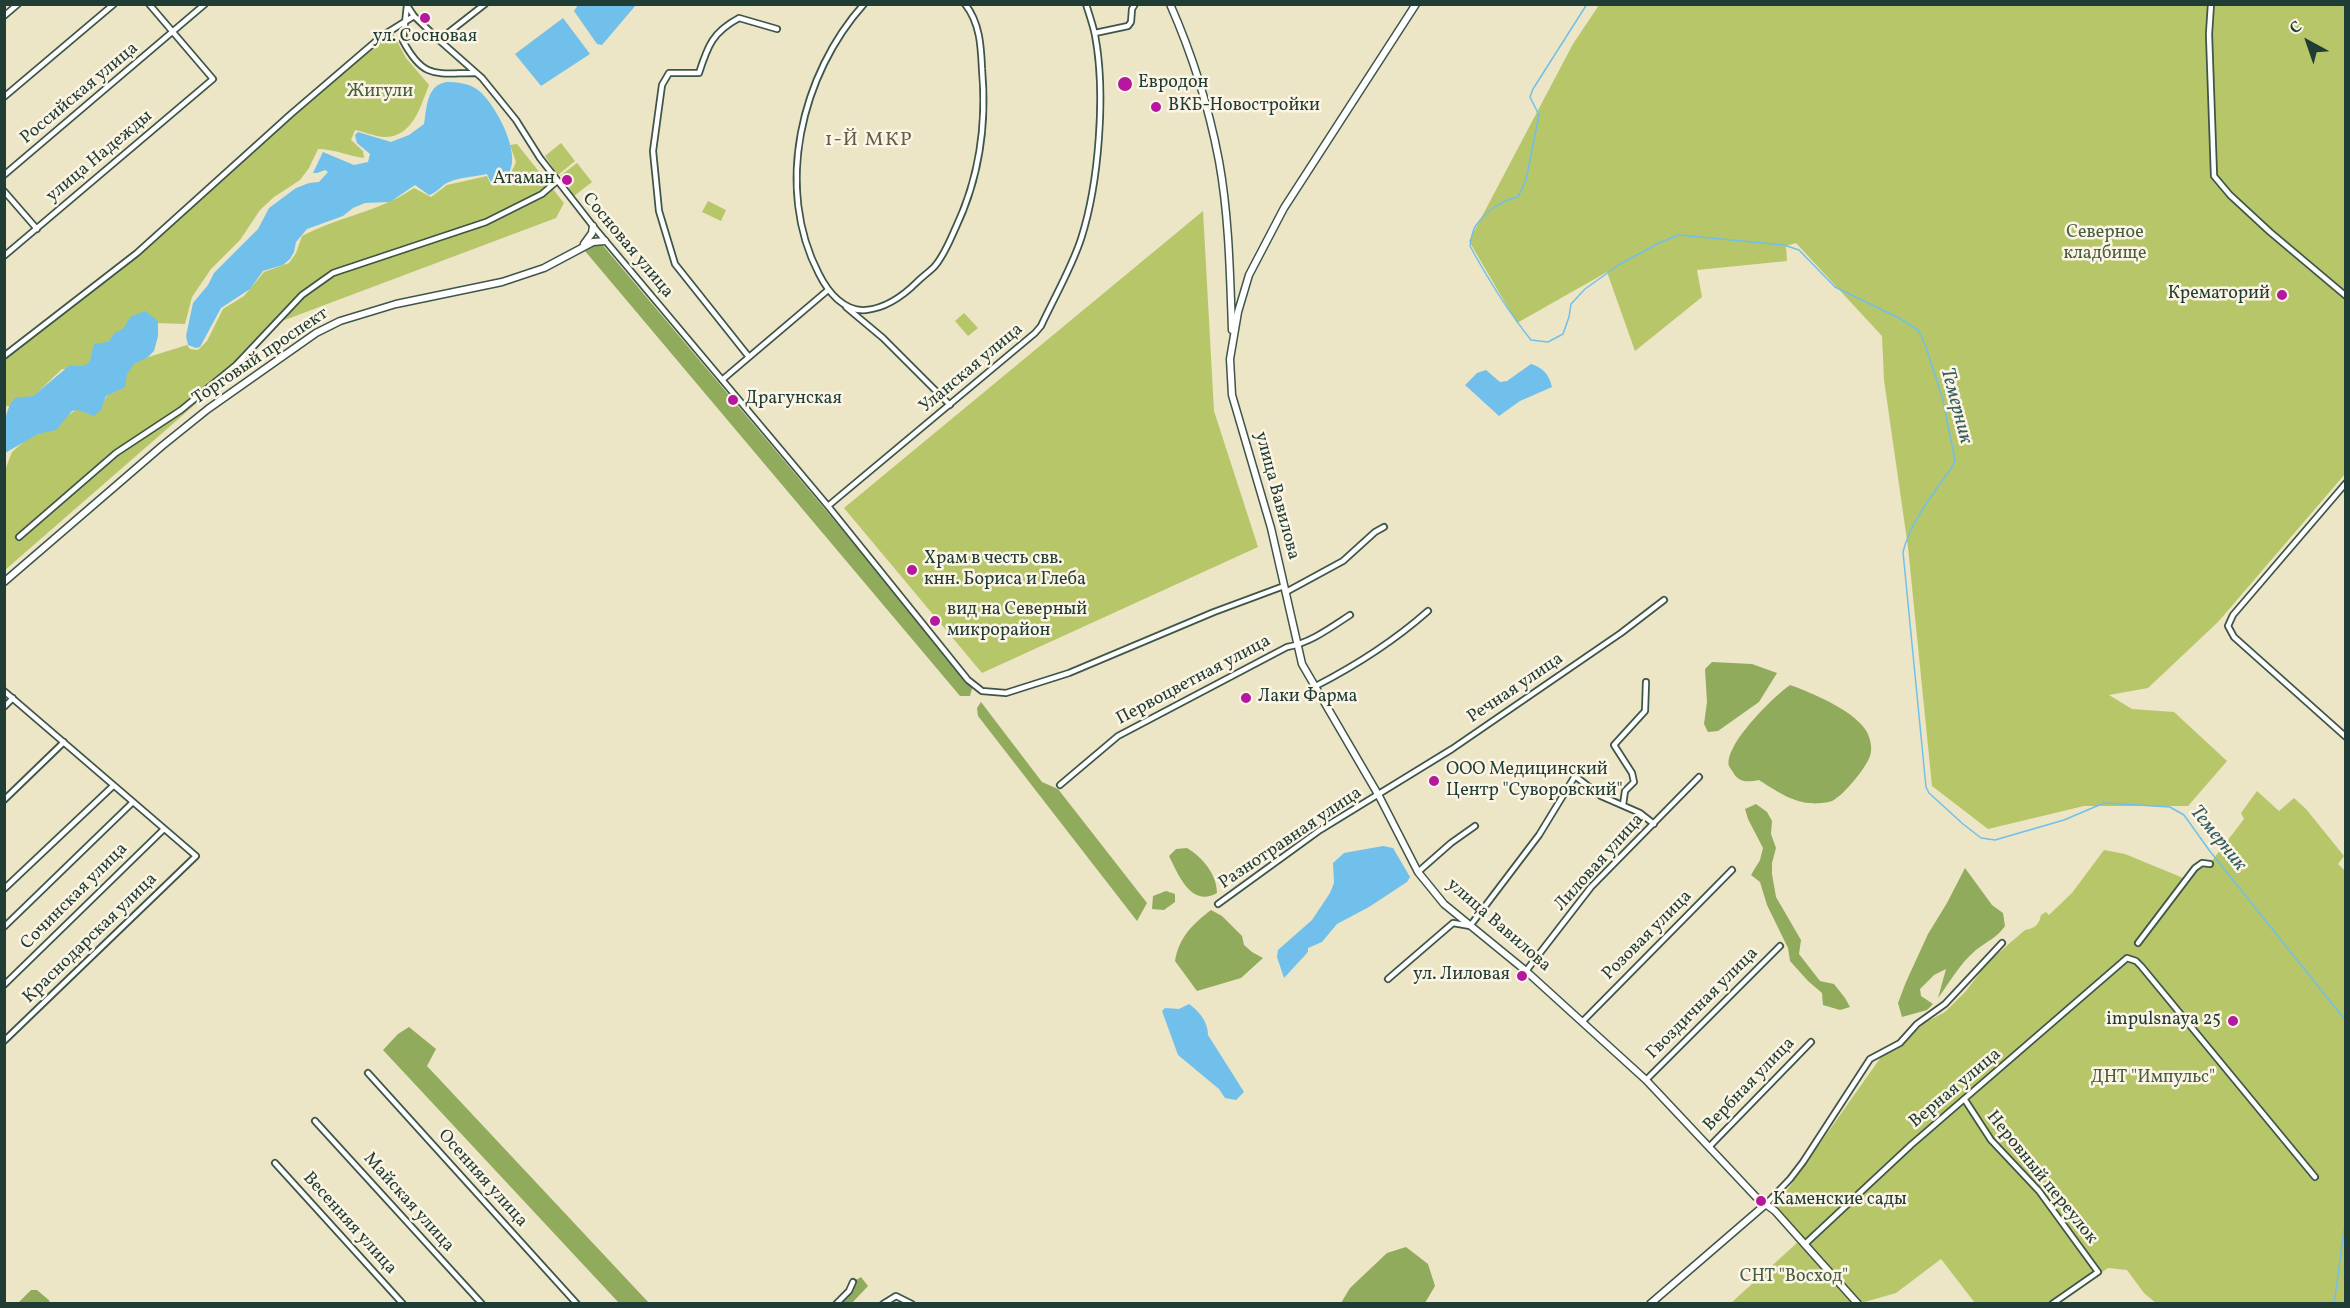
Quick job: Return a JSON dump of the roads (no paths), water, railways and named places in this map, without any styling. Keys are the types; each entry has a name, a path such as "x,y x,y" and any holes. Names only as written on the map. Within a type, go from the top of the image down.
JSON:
{"street":[{"path":"4,16 18,4"},
{"path":"4,97 114,4"},
{"path":"149,4 173,33"},
{"name":"Российская улица","path":"4,175 205,4"},
{"path":"439,40 485,4"},
{"path":"864,4 834,42 820,70 810,98 799,140 797,183 803,230 814,265 828,290 839,302 883,338 950,405"},
{"path":"839,302 864,310 879,307 909,290 935,266 951,240 964,211 981,153 985,97 980,41 975,21 965,4"},
{"name":"Уланская улица","path":"828,506 1041,326 1081,240 1098,152 1100,68 1095,33 1086,4"},
{"path":"1095,33 1128,26 1131,22 1134,4"},
{"name":"улица Вавилова","path":"1170,4 1193,63 1208,113 1219,163 1230,273 1233,342"},
{"name":"улица Вавилова","path":"1416,4 1284,207 1249,275 1238,312 1230,359 1232,395 1271,528 1302,664 1379,796 1418,872 1444,903 1526,971 1646,1080 1756,1197 1766,1204 1805,1244 1858,1304"},
{"path":"2211,4 2209,34 2214,176 2230,195 2270,232 2346,296"},
{"path":"406,5 404,41 423,68 431,73 475,73"},
{"name":"Сосновая улица","path":"406,5 414,16 475,73 516,120 557,181 605,241 828,506 968,680 982,691 1006,693 1069,673 1214,612 1285,589"},
{"path":"4,356 137,253 291,114 382,36 414,16"},
{"path":"749,357 675,264 659,211 653,151 662,85 669,73 699,73 708,45 724,26 739,18 777,29"},
{"name":"улица Надежды","path":"4,256 213,79 173,33"},
{"path":"19,537 116,453 181,410 236,365 302,296 333,273 486,222 542,194 557,181"},
{"path":"4,191 37,229"},
{"path":"582,247 592,233 593,226"},
{"name":"Торговый проспект","path":"4,582 208,409 316,333 340,321 396,304 502,282 544,268 593,242 605,241"},
{"path":"722,380 828,290"},
{"path":"2346,483 2233,615 2228,626 2234,637 2346,737"},
{"path":"1285,589 1343,561 1375,532 1384,527"},
{"name":"Речная улица","path":"1379,796 1572,667 1664,600"},
{"path":"1314,687 1344,672 1402,634 1428,611"},
{"name":"Первоцветная улица","path":"1060,785 1118,736 1287,647 1298,645 1317,636 1350,615"},
{"path":"1623,805 1625,791 1634,782 1632,773 1614,745 1645,711 1646,682"},
{"path":"4,690 164,829"},
{"path":"4,707 13,698"},
{"path":"4,800 64,742"},
{"path":"1388,979 1453,923 1470,926 1539,835 1575,776 1601,796 1640,813 1654,824"},
{"name":"Лиловая улица","path":"1526,971 1591,887 1700,777"},
{"path":"4,890 113,786"},
{"name":"Разнотравная улица","path":"1218,904 1320,831 1379,796"},
{"path":"4,927 133,802"},
{"path":"1418,872 1451,843 1475,826"},
{"name":"Краснодарская улица","path":"4,1041 196,856 164,829"},
{"name":"Сочинская улица","path":"4,985 164,829"},
{"path":"2138,943 2195,868 2202,863 2210,864"},
{"name":"Розовая улица","path":"1583,1021 1732,870"},
{"path":"1650,1304 1766,1204 1790,1179 1870,1059 1900,1043 1917,1024 1944,1004 2002,943"},
{"name":"Гвоздичная улица","path":"1646,1080 1780,946"},
{"name":"Верная улица","path":"1805,1244 1911,1145 2127,958 2136,961 2315,1177"},
{"name":"Вербная улица","path":"1709,1147 1811,1042"},
{"name":"Осенняя улица","path":"368,1073 577,1304"},
{"name":"Неровный переулок","path":"1965,1100 1991,1140 2039,1191 2098,1272 2052,1304"},
{"name":"Майская улица","path":"315,1121 482,1304"},
{"name":"Весенняя улица","path":"274,1163 403,1304"},
{"path":"837,1304 849,1291 853,1282"},
{"path":"883,1304 896,1296 912,1304"}],"water":[{"path":"578,5 636,5 602,45 597,44 574,11"},
{"path":"563,18 590,54 541,86 515,54"},
{"path":"463,83 478,90 495,110 503,124 512,155 511,168 504,178 491,183 487,174 458,179 446,183 429,195 415,185 390,202 365,203 353,208 343,216 307,229 296,242 290,259 283,265 263,271 250,289 221,308 200,347 188,345 186,336 193,303 208,285 214,273 258,229 269,208 296,188 319,182 328,172 325,170 313,173 323,152 354,165 368,162 370,154 357,143 355,135 358,132 391,142 409,135 424,124 431,92 440,84"},
{"path":"145,311 158,321 158,336 154,351 134,364 127,374 125,387 106,396 101,410 94,416 78,410 72,411 56,430 38,434 5,453 6,417 15,398 33,396 70,365 84,366 90,362 94,344 108,342 115,333 124,328 130,317"},
{"path":"1531,364 1545,372 1552,387 1520,401 1499,416 1465,385 1477,373 1486,370 1500,382 1507,381"},
{"path":"1383,846 1393,848 1410,877 1407,882 1369,907 1337,924 1322,942 1308,948 1308,952 1284,978 1277,957 1278,950 1312,920 1330,893 1334,883 1333,863 1344,853"},
{"path":"1189,1004 1202,1017 1208,1035 1244,1092 1236,1100 1225,1098 1219,1089 1178,1055 1162,1011 1165,1008 1179,1009"}],"waterway":[{"name":"Темерник","path":"1587,4 1530,97 1539,115 1526,180 1518,197 1488,212 1475,227 1471,239 1470,246 1522,329 1531,340 1548,342 1563,334 1571,304 1585,289 1620,264 1679,235 1784,245 1799,250 1835,287 1899,318 1918,330 1925,344 1943,400 1955,460 1950,471 1917,518 1903,552 1926,787 1929,793 1981,838 1995,840 2064,820 2104,803 2170,807 2184,815 2209,850 2346,1021"},
{"name":"Темерник","path":"2334,1304 2346,1216"}],"place":[{"name":"ул. Сосновая","path":"425,18"},
{"name":"Евродон","path":"1125,84"},
{"name":"ВКБ-Новостройки","path":"1156,107"},
{"name":"Атаман","path":"567,180"},
{"name":"Крематорий","path":"2282,295"},
{"name":"Драгунская","path":"733,400"},
{"name":"Храм в честь свв. кнн. Бориса и Глеба","path":"912,570"},
{"name":"вид на Северный микрорайон","path":"935,621"},
{"name":"Лаки Фарма","path":"1246,698"},
{"name":"ООО Медицинский Центр \"Суворовский\"","path":"1434,781"},
{"name":"ул. Лиловая","path":"1522,976"},
{"name":"impulsnaya 25","path":"2233,1021"},
{"name":"Каменские сады","path":"1761,1201"}],"district":[{"name":"1-Й МКР","path":"869,141"}],"park label":[{"name":"Жигули","path":"380,93"},
{"name":"Северное кладбище","path":"2105,244"},
{"name":"ДНТ \"Импульс\"","path":"2153,1079"},
{"name":"СНТ \"Восход\"","path":"1794,1278"}]}
